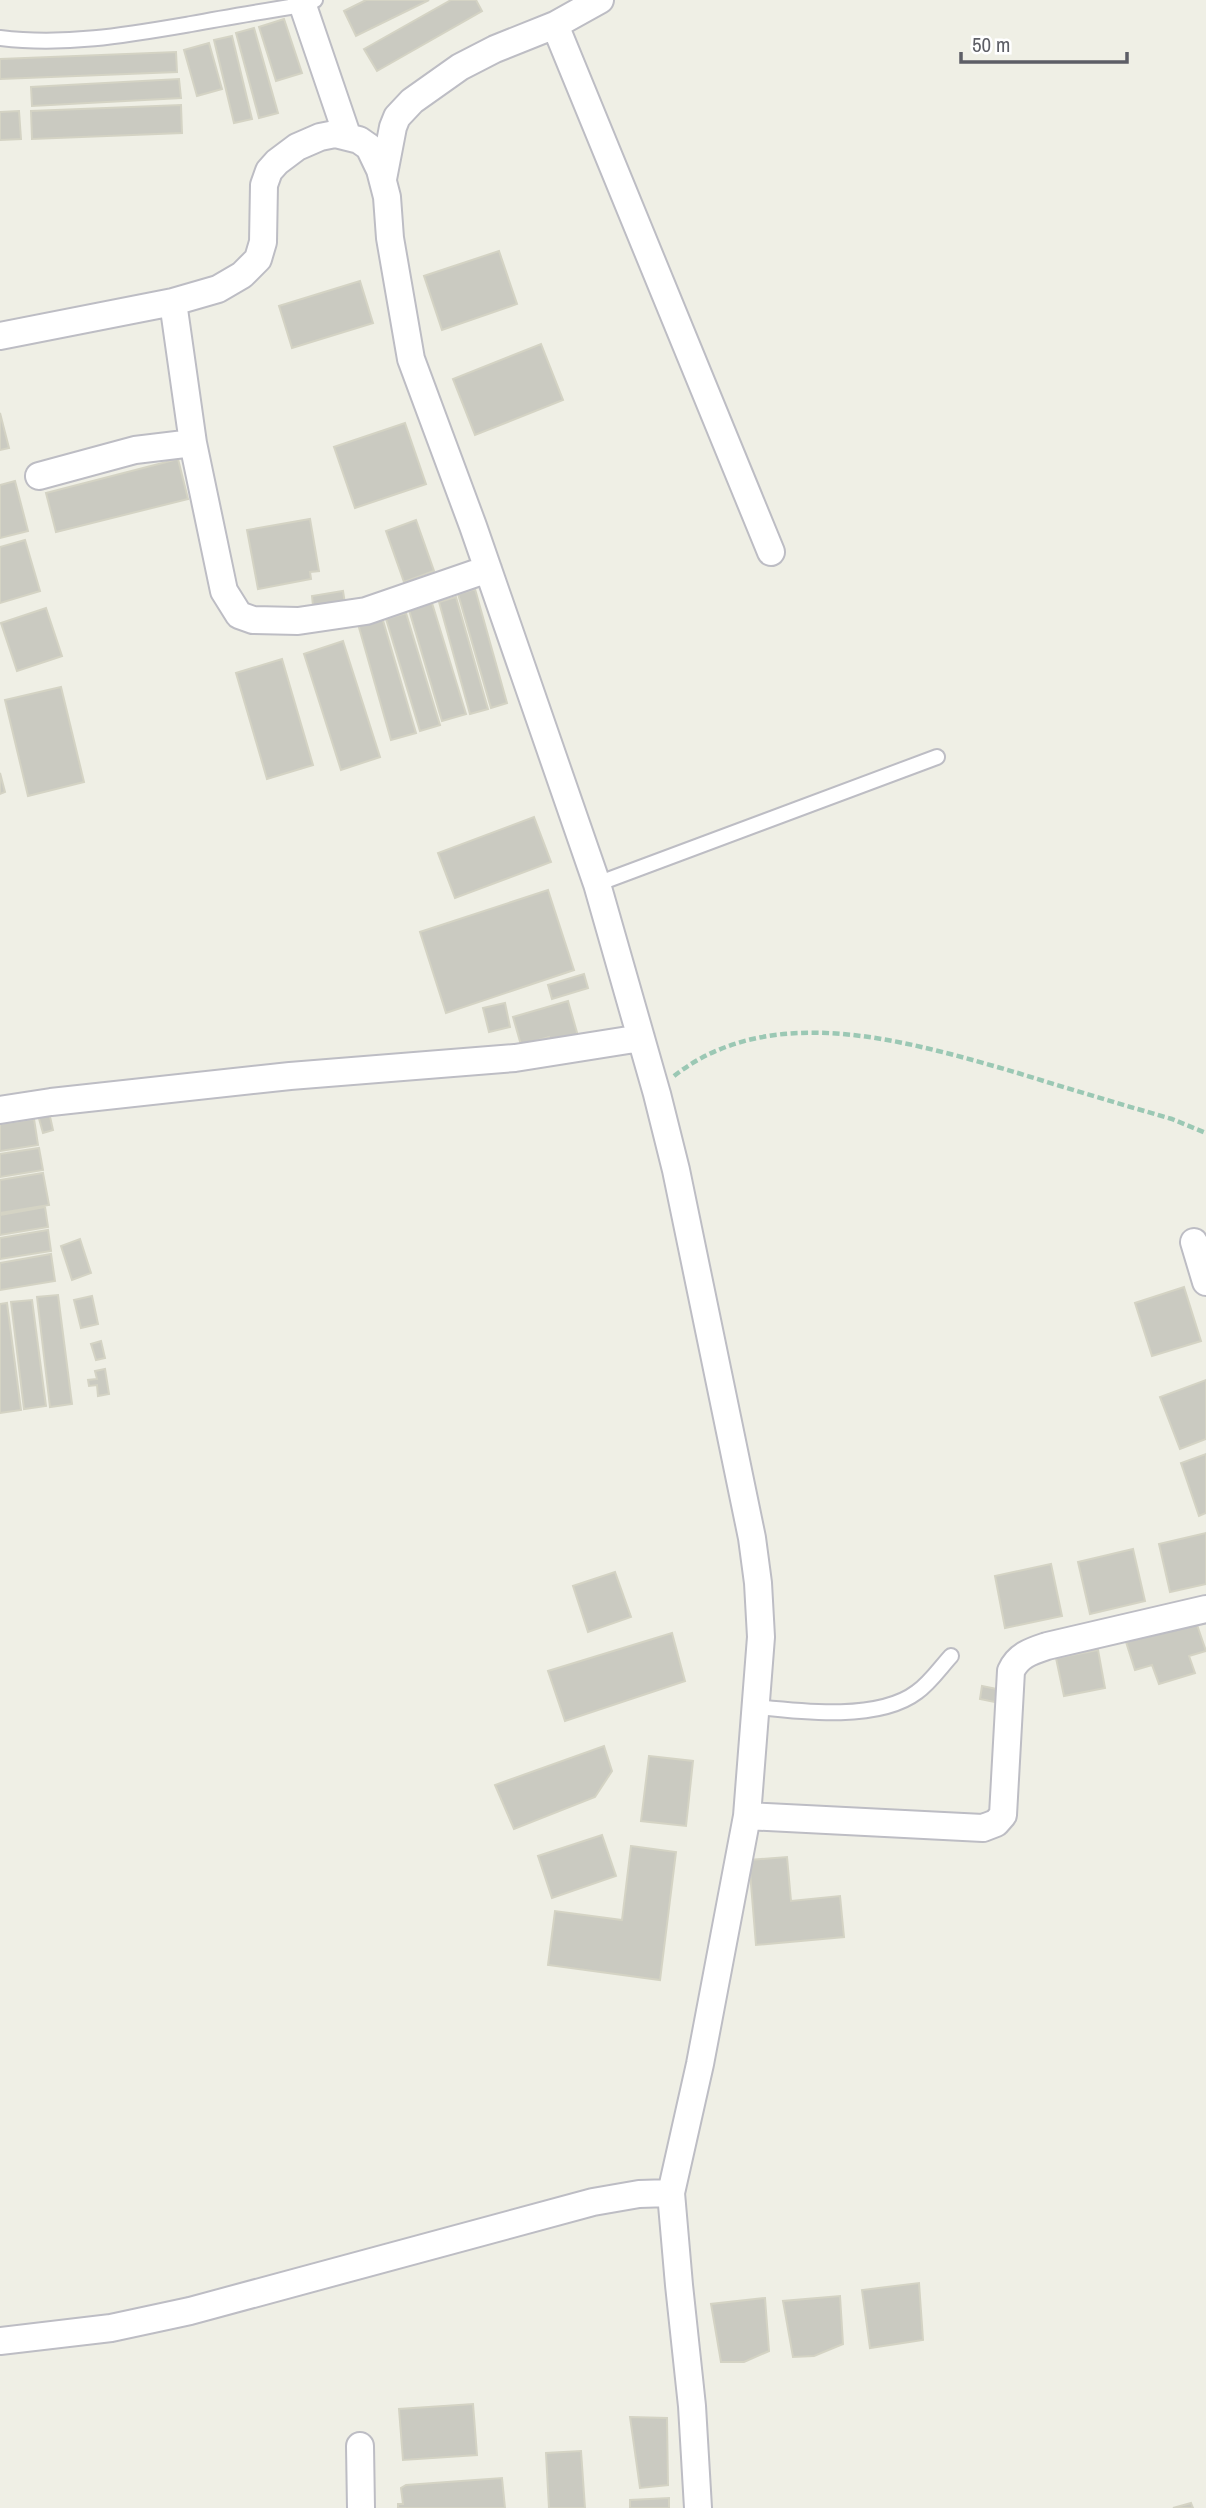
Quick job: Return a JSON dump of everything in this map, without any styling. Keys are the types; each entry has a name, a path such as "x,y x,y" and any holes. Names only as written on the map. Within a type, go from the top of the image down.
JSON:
{"street":[{"path":"383,179 397,117 412,101 460,67 495,48 555,25 600,0"},
{"path":"306,2 347,135"},
{"path":"555,25 771,552"},
{"path":"0,336 173,302 218,289 252,267 261,250 264,185 269,172 286,154 320,137 335,134 347,135 369,147 383,179 400,303 411,359 488,569 597,884 657,1094 676,1170 752,1538 761,1637 747,1816 700,2064 671,2193 692,2406 698,2508"},
{"path":"173,302 194,443 224,591 240,615 253,620 298,621 366,611 488,569"},
{"path":"39,476 135,450 194,443"},
{"path":"0,1110 290,1076 515,1058 641,1038"},
{"path":"1194,1242 1206,1282"},
{"path":"747,1816 983,1828 996,1823 1003,1815 1011,1671 1014,1663 1047,1646 1206,1609"},
{"path":"0,2341 111,2328 190,2311 593,2202 639,2194 671,2193"},
{"path":"360,2446 361,2508"}],"lane":[{"path":"0,38 72,41 121,36 306,2"},
{"path":"597,884 937,757"},
{"path":"757,1706 808,1712 879,1709 916,1693 951,1656"}],"path":[{"path":"657,1094 667,1081 683,1068 701,1057 739,1042 779,1034 841,1035 930,1048 1172,1119 1206,1133"}],"building":[{"path":"366,0 429,0 356,36 344,11"},
{"path":"451,0 476,0 482,11 377,71 364,49"},
{"path":"284,19 302,73 276,81 259,27"},
{"path":"254,28 278,113 259,118 236,33"},
{"path":"232,36 252,119 234,123 214,40"},
{"path":"209,43 222,89 197,96 184,50"},
{"path":"176,52 177,72 0,79 0,59"},
{"path":"179,79 181,98 32,106 31,87"},
{"path":"181,105 182,133 32,139 31,111"},
{"path":"19,111 21,139 0,140 0,112"},
{"path":"499,251 517,304 442,330 424,276"},
{"path":"360,281 373,323 292,348 279,306"},
{"path":"541,344 563,400 475,435 453,379"},
{"path":"0,413 9,448 0,450"},
{"path":"405,423 426,484 355,508 334,447"},
{"path":"178,459 188,499 56,532 46,493"},
{"path":"15,481 28,531 0,538 0,485"},
{"path":"310,519 319,571 310,572 311,579 258,589 247,530"},
{"path":"416,520 434,571 404,582 386,531"},
{"path":"25,540 40,591 0,603 0,547"},
{"path":"475,589 507,703 491,708 458,594"},
{"path":"343,591 346,610 314,615 312,596"},
{"path":"456,597 488,709 470,714 439,602"},
{"path":"432,603 466,714 442,721 409,610"},
{"path":"46,608 62,656 17,671 1,623"},
{"path":"406,613 440,725 420,731 386,619"},
{"path":"382,617 416,733 391,740 358,624"},
{"path":"343,641 380,757 341,770 304,654"},
{"path":"282,659 313,765 267,779 236,673"},
{"path":"61,687 84,782 28,796 5,700"},
{"path":"0,773 5,792 0,794"},
{"path":"534,817 551,862 455,898 438,853"},
{"path":"548,890 574,970 446,1013 420,932"},
{"path":"584,974 588,988 552,999 548,985"},
{"path":"568,1001 578,1036 550,1044 549,1037 521,1045 513,1017"},
{"path":"505,1003 510,1027 489,1032 483,1008"},
{"path":"49,1112 53,1130 43,1133 38,1115"},
{"path":"34,1119 38,1145 0,1151 0,1124"},
{"path":"39,1148 43,1170 0,1177 0,1154"},
{"path":"43,1173 49,1205 0,1213 0,1180"},
{"path":"45,1207 48,1227 0,1235 0,1215"},
{"path":"48,1230 51,1251 0,1259 0,1238"},
{"path":"80,1239 91,1273 72,1280 61,1246"},
{"path":"51,1254 55,1281 0,1290 0,1263"},
{"path":"1184,1287 1201,1341 1152,1356 1135,1303"},
{"path":"58,1295 72,1404 50,1407 37,1297"},
{"path":"92,1296 98,1324 81,1328 74,1300"},
{"path":"32,1300 46,1406 24,1409 11,1302"},
{"path":"7,1303 21,1410 0,1413 0,1304"},
{"path":"101,1341 105,1358 96,1360 91,1344"},
{"path":"105,1369 109,1394 98,1396 97,1385 89,1386 88,1380 97,1379 95,1371"},
{"path":"1206,1380 1206,1439 1180,1449 1160,1397"},
{"path":"1206,1454 1206,1513 1199,1516 1181,1463"},
{"path":"1206,1533 1206,1584 1170,1592 1159,1544"},
{"path":"1133,1549 1145,1601 1090,1614 1078,1562"},
{"path":"1051,1564 1062,1616 1005,1628 995,1576"},
{"path":"615,1572 631,1617 588,1632 573,1586"},
{"path":"1195,1619 1206,1651 1189,1656 1195,1673 1159,1684 1152,1665 1135,1670 1126,1642"},
{"path":"672,1633 685,1681 565,1721 548,1671"},
{"path":"1098,1650 1105,1688 1064,1696 1056,1658"},
{"path":"982,1686 997,1689 995,1702 980,1699"},
{"path":"604,1746 612,1771 595,1797 514,1829 495,1785"},
{"path":"649,1756 693,1761 686,1826 641,1821"},
{"path":"602,1835 616,1876 552,1898 538,1856"},
{"path":"631,1846 676,1852 660,1980 548,1965 555,1911 622,1920"},
{"path":"787,1857 791,1901 840,1896 844,1937 756,1945 749,1860"},
{"path":"919,2283 923,2340 870,2348 862,2290"},
{"path":"840,2296 843,2344 814,2356 793,2357 783,2301"},
{"path":"765,2298 769,2351 744,2362 721,2362 711,2304"},
{"path":"473,2404 477,2455 403,2460 399,2409"},
{"path":"630,2417 667,2418 668,2485 640,2488"},
{"path":"581,2451 585,2508 549,2508 546,2453"},
{"path":"502,2478 505,2508 398,2508 398,2504 403,2504 401,2488 406,2485"},
{"path":"669,2498 669,2508 630,2508 630,2500"},
{"path":"1191,2503 1193,2508 1173,2508"}]}
